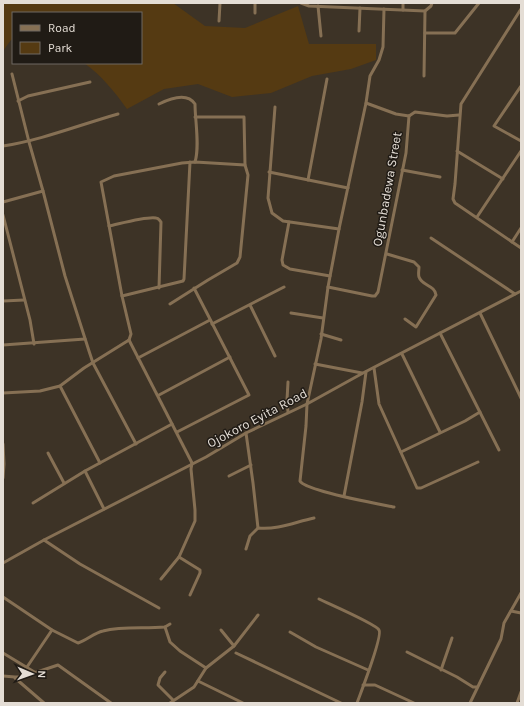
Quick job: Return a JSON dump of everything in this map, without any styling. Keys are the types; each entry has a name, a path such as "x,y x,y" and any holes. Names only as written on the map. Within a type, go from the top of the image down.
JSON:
{"street":[{"path":"219,21 220,3"},
{"path":"255,3 255,13"},
{"path":"301,3 309,6 338,4 360,8 425,11 432,6 432,3"},
{"path":"403,3 403,10"},
{"path":"425,33 455,33 479,3"},
{"path":"318,6 321,36"},
{"path":"359,31 360,8"},
{"path":"384,9 383,47 379,60 370,76 366,103 328,287 321,334 307,404 300,476 301,484 326,492 394,507"},
{"path":"521,9 465,95 461,104 459,116 456,184 453,199 456,203 521,248"},
{"path":"424,76 425,11"},
{"path":"12,74 64,276 85,339 93,362 136,444"},
{"path":"308,180 327,79"},
{"path":"18,101 28,96 90,82"},
{"path":"521,86 494,126 521,141"},
{"path":"159,104 172,98 189,98 195,104 197,154 195,162"},
{"path":"366,103 396,114 409,116"},
{"path":"275,107 268,198 269,208 274,215 283,221 339,229"},
{"name":"Ogunbadewa Street","path":"328,287 375,296 378,292 408,140 409,116 415,112 459,116"},
{"path":"3,146 29,142 118,114"},
{"path":"170,304 237,263 239,260 248,175 245,166 244,117 195,117"},
{"path":"457,151 502,179"},
{"path":"477,217 521,151"},
{"path":"3,393 40,391 60,386 93,362 129,340 131,334 122,296 101,182 114,176 190,162 245,166"},
{"path":"122,296 183,281 190,162"},
{"path":"402,170 440,176"},
{"path":"270,172 348,188"},
{"path":"3,202 43,191"},
{"path":"3,215 30,320 34,344"},
{"path":"109,226 148,218 157,218 160,220 159,288"},
{"path":"288,222 282,260 283,265 290,269 330,276"},
{"path":"512,242 521,228"},
{"path":"431,238 515,294"},
{"path":"386,254 414,262 419,267 418,276 420,279 436,292 436,295 416,327 405,319"},
{"path":"212,324 284,287"},
{"path":"177,432 249,395 194,288"},
{"name":"Ojokoro Eyita Road","path":"3,563 246,433 307,404 364,372 402,354 520,292"},
{"path":"3,301 24,300"},
{"path":"250,305 275,356"},
{"path":"480,313 521,398"},
{"path":"291,314 323,318"},
{"path":"138,358 210,320"},
{"path":"440,333 499,450"},
{"path":"321,334 341,340"},
{"path":"3,345 34,344 85,339"},
{"path":"129,340 192,463 191,469 196,510 195,521 179,557 161,579"},
{"path":"402,354 440,432"},
{"path":"158,396 230,357"},
{"path":"315,364 364,372 362,402 344,496"},
{"path":"374,368 379,404 418,489 478,462"},
{"path":"288,382 288,412"},
{"path":"60,386 100,463"},
{"path":"401,452 465,421 480,412"},
{"path":"32,503 85,470 172,424"},
{"path":"246,433 258,528"},
{"path":"3,444 3,478"},
{"path":"48,453 64,483"},
{"path":"229,476 251,465"},
{"path":"85,470 104,509"},
{"path":"246,549 250,536 258,528 282,527 314,518"},
{"path":"44,540 80,564 159,608"},
{"path":"179,557 200,570 200,574 190,595"},
{"path":"470,703 501,639 504,623 521,593"},
{"path":"3,598 52,630 79,642 96,633 120,628 165,627 170,624"},
{"path":"319,599 379,628 379,641 357,703"},
{"path":"511,611 521,613"},
{"path":"170,703 194,687 206,668 234,646 258,615"},
{"path":"165,627 170,642 180,651 206,668"},
{"path":"27,668 52,630"},
{"path":"221,630 234,646"},
{"path":"290,632 316,647 368,670"},
{"path":"441,670 452,638"},
{"path":"407,652 457,677 473,687 477,687"},
{"path":"3,653 36,673"},
{"path":"236,653 341,703"},
{"path":"3,676 15,677 36,673 58,665 111,703"},
{"path":"166,672 160,678 158,684 173,700"},
{"path":"15,677 44,703"},
{"path":"198,681 244,703"},
{"path":"363,685 375,685 414,703"},
{"path":"517,703 521,692"}],"green space":[{"path":"3,3 173,3 205,26 245,28 298,6 309,44 376,44 376,60 351,69 312,76 271,93 232,97 198,84 164,89 127,109 107,84 85,64 142,64 142,12 12,12 12,40 3,51"}]}
